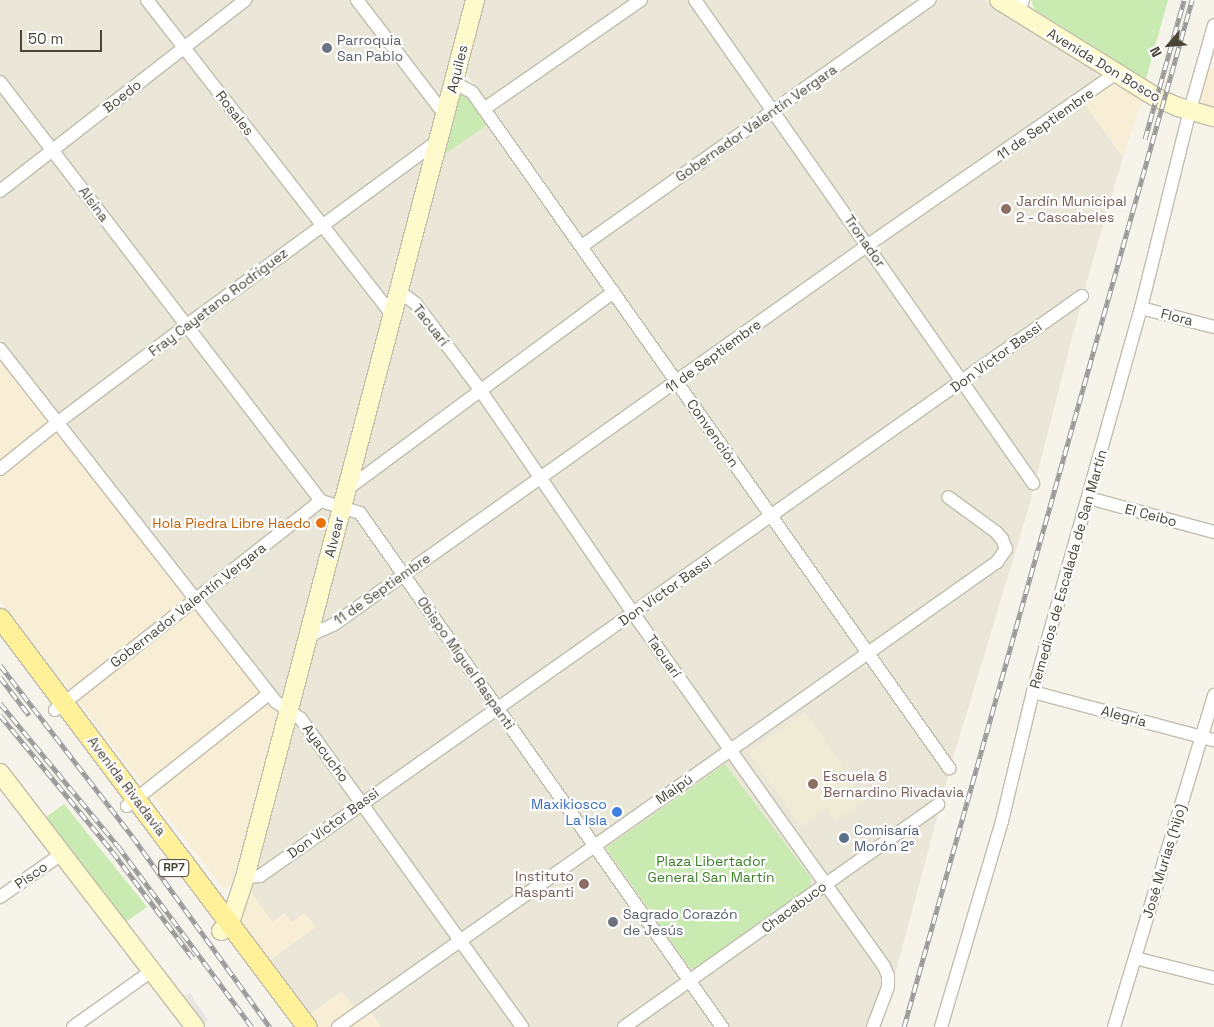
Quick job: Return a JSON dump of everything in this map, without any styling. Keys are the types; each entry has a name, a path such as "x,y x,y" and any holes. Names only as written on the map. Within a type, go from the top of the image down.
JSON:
{"main road":[{"name":"Avenida Rivadavia","path":"0,618 60,706 132,802 226,927 307,1027"},
{"name":"Avenida Rivadavia","path":"0,638 60,706"},
{"name":"Avenida Rivadavia","path":"226,927 291,1027"}],"street":[{"name":"Rosales","path":"148,0 322,226"},
{"name":"Boedo","path":"0,191 245,0"},
{"path":"357,0 445,115"},
{"name":"Aquiles","path":"440,139 475,0"},
{"path":"484,109 640,0"},
{"name":"Tronador","path":"695,0 1033,483"},
{"name":"Gobernador Valentín Vergara","path":"582,246 930,0"},
{"name":"Avenida Don Bosco","path":"999,0 1020,6 1116,73 1157,98 1214,117"},
{"name":"Remedios de Escalada de San Martín","path":"941,1027 1002,821 1033,692 1141,308 1190,110 1214,25"},
{"name":"11 de Septiembre","path":"308,636 333,625 678,382 868,245 1116,73"},
{"name":"Alsina","path":"0,82 187,325"},
{"name":"Convención","path":"454,82 472,92 948,768"},
{"name":"Fray Cayetano Rodríguez","path":"0,469 57,423 187,325 440,139"},
{"name":"Alvear","path":"226,927 245,877 290,710 341,507 440,139"},
{"name":"Tacuarí","path":"322,226 392,315"},
{"name":"Tacuarí","path":"399,291 416,304 481,392 633,613 884,966 888,976 888,987 873,1027"},
{"path":"346,490 614,292"},
{"name":"Don Víctor Bassi","path":"245,877 260,876 772,517 1082,296"},
{"name":"Flora","path":"1141,308 1214,327"},
{"path":"187,325 321,501"},
{"name":"Ayacucho","path":"0,349 268,694 280,706 290,710 301,719 522,1027"},
{"name":"Maipú","path":"338,1027 460,939 997,562 1006,549 996,532 948,497"},
{"name":"El Ceibo","path":"1089,498 1214,532"},
{"name":"Gobernador Valentín Vergara","path":"60,706 321,501"},
{"name":"Obispo Miguel Raspanti","path":"321,501 360,513 722,1027"},
{"name":"Alegría","path":"1033,692 1214,740"},
{"path":"132,802 268,694"},
{"name":"José Murias (hijo)","path":"1114,1027 1214,695"},
{"path":"0,773 195,1027"},
{"name":"Chacabuco","path":"624,1027 938,805"},
{"name":"Pisco","path":"0,897 63,853"},
{"path":"1135,958 1214,978"},
{"path":"73,1027 153,970"}],"shaded area":[{"path":"0,0 632,0 489,99 483,99 455,56 431,135 427,141 66,410 54,413 0,346"},
{"path":"649,0 690,0 770,116 937,0 984,0 1095,68 1099,76 1098,80 861,243 961,388 1081,303 1028,510 953,758 881,1027 317,1027 241,922 291,715 68,427 70,421 421,156 457,96 461,94 470,98 485,118"},
{"path":"701,0 910,0 914,5 781,99 777,99 769,96"},
{"path":"1209,68 1214,69 1214,108 1204,104 1200,97"},
{"path":"1112,84 1143,99 1123,157 1083,101"},
{"path":"1083,101 1123,157 1084,291 968,370 962,369 879,253 880,246"},
{"path":"0,353 276,710 279,728 230,887 223,888 0,600"},
{"name":"Escuela 8 Bernardino Rivadavia","path":"805,711 865,800 836,821 826,808 801,827 749,752"},
{"path":"247,885 272,922 284,913 292,922 305,913 316,927 269,961 241,922 240,917"},
{"path":"342,991 354,1008 328,1027 317,1027 309,1015"},
{"path":"190,993 208,1020 202,1027 180,997"},
{"path":"370,1010 381,1027 346,1027"}],"green space":[{"path":"1031,0 1168,0 1146,79 1034,9"},
{"path":"463,95 470,101 487,125 442,156 459,96"},
{"name":"Plaza Libertador General San Martín","path":"725,764 811,878 810,888 700,968 690,968 606,848"},
{"path":"64,804 147,907 126,922 46,817"}],"railway":[{"path":"1145,139 1184,0"},
{"path":"904,1027 1192,0"},
{"path":"0,665 132,836 270,1027"},
{"path":"0,677 29,715"},
{"path":"0,703 118,846 252,1027"},
{"path":"0,715 112,851 193,958"}],"place":[{"name":"Parroquia San Pablo","path":"327,48"},
{"name":"Jardín Municipal 2 - Cascabeles","path":"1006,209"},
{"name":"Hola Piedra Libre Haedo","path":"321,523"},
{"name":"Escuela 8 Bernardino Rivadavia","path":"813,784"},
{"name":"Maxikiosco La Isla","path":"617,812"},
{"name":"Comisaría Morón 2°","path":"844,838"},
{"name":"Instituto Raspanti","path":"584,884"},
{"name":"Sagrado Corazón de Jesús","path":"613,922"}]}
